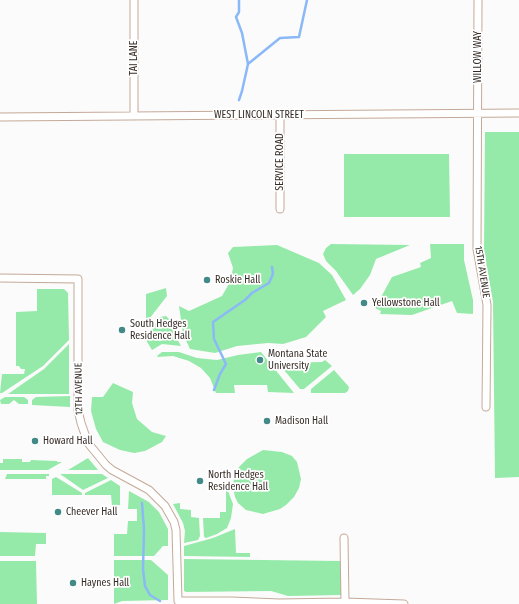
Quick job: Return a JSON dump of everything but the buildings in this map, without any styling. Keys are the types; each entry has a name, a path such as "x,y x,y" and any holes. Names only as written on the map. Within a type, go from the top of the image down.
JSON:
{"street":[{"name":"TAI LANE","path":"134,0 134,116"},
{"name":"WILLOW WAY","path":"477,113 478,0"},
{"name":"15TH AVENUE","path":"477,113 477,249 487,305 486,407"},
{"name":"WEST LINCOLN STREET","path":"0,117 519,113"},
{"name":"SERVICE ROAD","path":"280,115 280,209"},
{"name":"12TH AVENUE","path":"0,278 78,278 78,410 81,423 88,443 106,465 112,470 156,495 165,506 174,522 176,530 178,601 280,603 345,602"},
{"path":"344,538 345,602 404,604"}],"green space":[{"path":"485,132 519,132 519,477 495,478 493,302 484,251"},
{"path":"344,154 449,154 450,217 344,217"},
{"path":"331,244 410,245 376,259 370,275 360,289 353,295 336,271 326,261 323,254 326,248"},
{"path":"430,244 464,244 464,260 473,300 473,314 457,313 452,301 412,315 380,314 381,311 375,308 392,277 421,267 420,263 431,258"},
{"path":"277,245 319,263 332,275 346,300 323,311 326,317 306,337 283,344 268,343 237,346 215,353 190,349 183,334 179,306 189,311 222,296 230,282 233,268 228,253 233,247"},
{"path":"166,288 167,296 146,323 146,294"},
{"path":"37,289 64,289 68,293 69,340 43,366 0,393 2,374 24,374 25,369 21,369 19,366 16,366 16,312 37,311"},
{"path":"166,316 169,319 173,331 181,346 162,344 152,350 146,340 147,335 160,317"},
{"path":"69,344 69,394 8,394 44,369"},
{"path":"162,352 179,352 197,358 217,360 261,352 294,393 268,392 267,385 234,385 235,393 216,393 210,378 201,368 189,361 173,356 157,357"},
{"path":"325,360 332,366 304,389 300,389 278,363 322,362"},
{"path":"334,370 349,387 348,391 345,393 311,393 311,389"},
{"path":"113,383 133,392 132,403 137,419 152,432 166,436 162,442 145,451 134,453 120,450 103,442 96,429 91,411 92,397 103,397"},
{"path":"70,396 70,407 32,405 32,400 36,397"},
{"path":"5,397 24,397 28,400 28,404 19,404 14,400 9,404 1,404 0,400"},
{"path":"263,450 282,452 292,456 297,462 301,479 299,488 294,497 286,505 280,509 263,514 246,510 238,503 233,487 234,477 239,467 247,459"},
{"path":"88,458 98,470 68,470"},
{"path":"3,459 22,459 22,462 30,462 31,460 62,462 48,470 0,470 0,463 3,463"},
{"path":"7,474 49,474 49,476 46,476 46,479 5,479"},
{"path":"60,474 102,474 108,478 83,490"},
{"path":"56,477 82,493 82,495 52,495 52,479"},
{"path":"111,480 120,486 120,505 112,506 111,495 85,495 85,493"},
{"path":"129,491 149,502 159,512 168,529 168,546 163,546 154,556 114,556 114,534 127,534 128,521 137,521 137,509 128,509"},
{"path":"226,491 228,491 233,504 231,518 227,528 206,538 204,537 203,518 220,518 220,512 226,512"},
{"path":"180,503 180,509 191,510 191,517 199,518 200,536 198,540 184,543 185,531 183,523 173,504"},
{"path":"235,529 236,553 250,553 250,557 184,556 184,546 213,538"},
{"path":"0,532 46,533 46,544 36,544 35,556 0,556"},
{"path":"184,559 341,561 341,595 288,596 271,591 186,592 184,591"},
{"path":"114,560 151,560 168,575 168,600 122,601 114,604"},
{"path":"0,561 36,561 37,604 0,604"}],"waterway":[{"path":"239,0 239,12 236,17 242,33 248,64"},
{"path":"239,100 248,64 280,38 299,37 307,0"},
{"path":"214,390 220,374 226,364 214,339 213,322 245,300 252,293 269,283 273,274 272,267"},
{"path":"142,503 144,529 143,569 145,586 150,595 160,601"}],"place":[{"name":"Roskie Hall","path":"207,280"},
{"name":"Yellowstone Hall","path":"364,303"},
{"name":"South Hedges Residence Hall","path":"122,330"},
{"name":"Montana State University","path":"260,360"},
{"name":"Madison Hall","path":"267,421"},
{"name":"Howard Hall","path":"35,441"},
{"name":"North Hedges Residence Hall","path":"200,481"},
{"name":"Cheever Hall","path":"58,512"},
{"name":"Haynes Hall","path":"73,583"}]}
